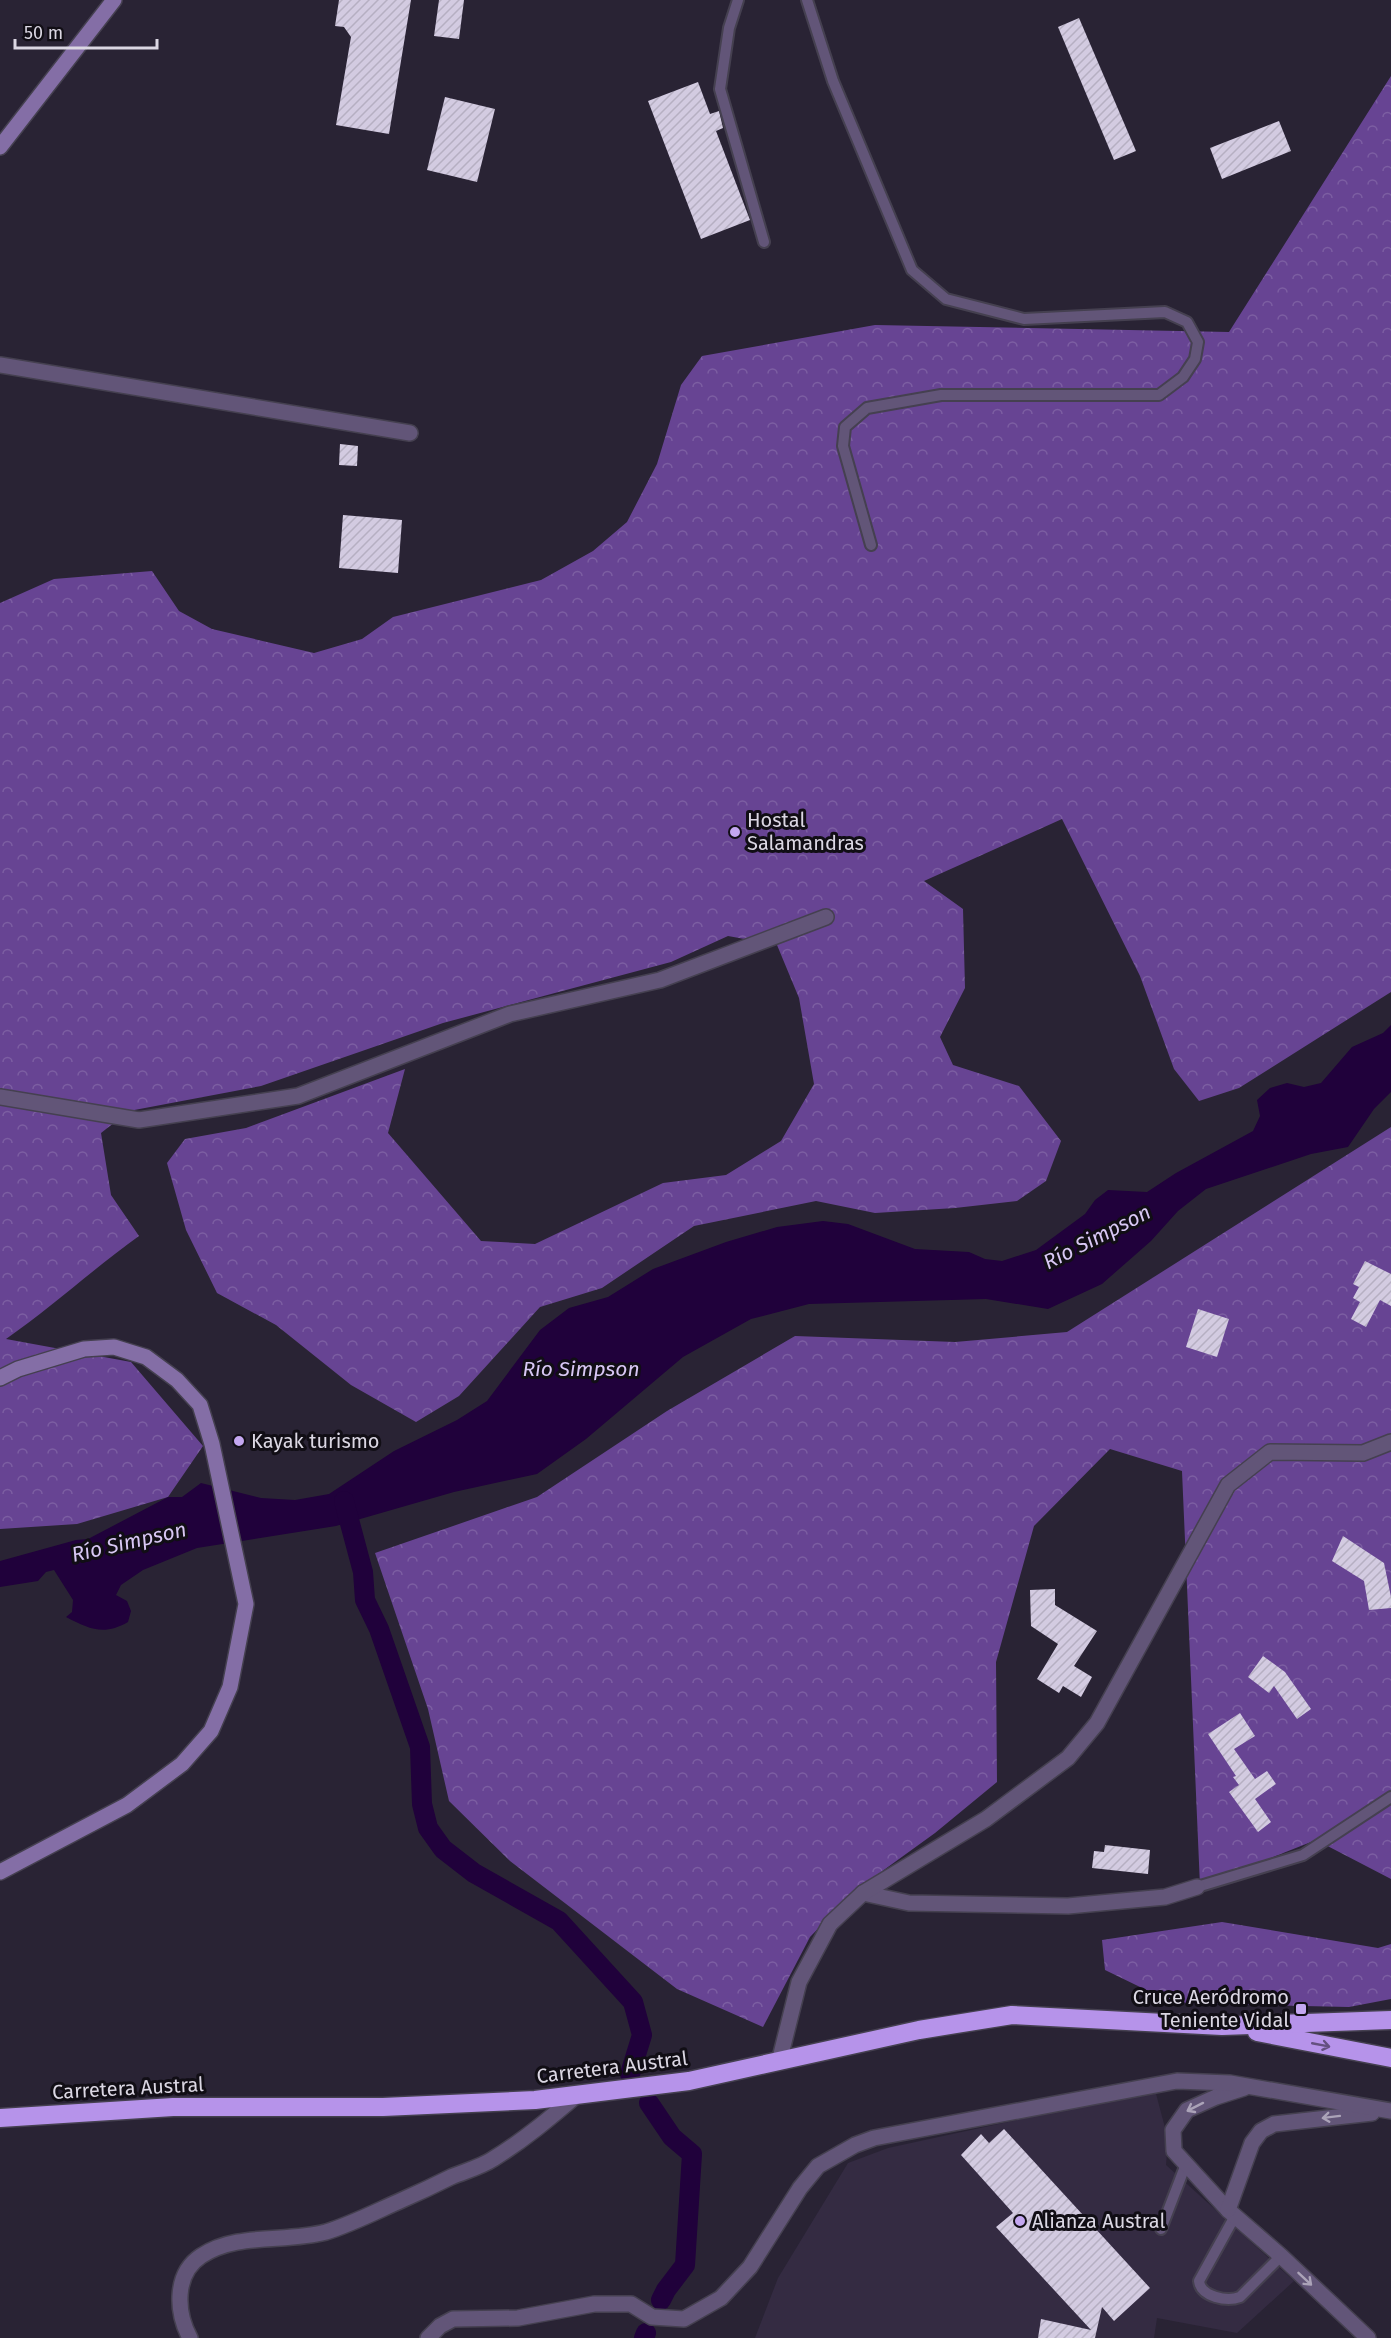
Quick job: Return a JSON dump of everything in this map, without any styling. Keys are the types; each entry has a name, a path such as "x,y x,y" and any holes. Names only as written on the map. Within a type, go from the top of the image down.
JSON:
{"highway":[{"name":"Carretera Austral","path":"0,2118 173,2107 383,2107 535,2100 689,2081 919,2030 1012,2015 1222,2026 1391,2020"},
{"name":"Carretera Austral","path":"1222,2026 1391,2058"}],"street":[{"path":"0,147 114,0"},
{"path":"0,364 410,433"},
{"path":"0,1097 139,1120 298,1096 510,1014 660,980 826,917"},
{"path":"0,1377 18,1369 84,1349 114,1347 146,1357 177,1380 200,1406 212,1444 246,1604 230,1687 211,1731 182,1764 127,1805 0,1872"},
{"path":"779,2062 799,1982 830,1924 863,1893 986,1818 1068,1758 1097,1723 1228,1485 1270,1452 1364,1453 1391,1442"},
{"path":"863,1893 909,1903 1068,1906 1165,1897 1197,1887"},
{"path":"428,2338 440,2326 453,2319 518,2318 594,2304 631,2304 652,2317 684,2319 721,2298 750,2267 800,2188 818,2166 855,2145 874,2138 1177,2081 1230,2083 1390,2111"},
{"path":"1250,2087 1216,2097 1187,2110 1173,2130 1174,2151 1232,2213 1368,2338"},
{"path":"190,2338 183,2325 179,2302 183,2276 199,2257 220,2246 247,2240 286,2239 326,2232 369,2215 491,2160 538,2128 577,2095"},
{"path":"1232,2213 1252,2143 1261,2131 1274,2124 1390,2111"}],"lane":[{"path":"738,0 729,28 720,89 764,242"},
{"path":"807,0 833,81 912,270 946,299 1024,319 1165,312 1187,322 1198,342 1195,359 1183,377 1159,395 941,395 867,408 845,427 843,446 871,545"},
{"path":"1197,1887 1303,1854 1391,1797"},
{"path":"1161,2229 1186,2164"},
{"path":"1232,2213 1199,2281 1207,2294 1233,2300 1240,2297 1281,2256"}],"shaded area":[{"name":"Alianza Austral","path":"1155,2090 1168,2139 1166,2165 1294,2281 1237,2333 1157,2318 1154,2338 755,2338 778,2278 848,2163 888,2148"}],"green space":[{"path":"1391,76 1391,992 1239,1088 1199,1101 1174,1069 1140,976 1062,819 924,881 963,909 965,988 940,1037 953,1065 1019,1086 1061,1141 1046,1181 1017,1201 875,1213 816,1201 694,1226 602,1288 540,1307 459,1396 416,1422 351,1385 276,1325 217,1293 186,1230 167,1163 185,1139 246,1128 405,1069 388,1133 481,1241 535,1244 663,1183 726,1175 781,1141 814,1084 799,998 777,945 728,936 671,962 443,1023 261,1086 129,1111 101,1133 111,1195 139,1236 6,1339 131,1362 203,1446 168,1497 77,1524 0,1529 0,603 54,579 152,571 179,611 212,629 314,653 362,639 393,617 541,580 593,551 627,522 657,464 681,385 702,356 875,325 1229,332"},
{"path":"1391,1127 1391,1879 1316,1840 1200,1886 1182,1471 1110,1449 1034,1526 996,1662 997,1782 935,1833 852,1893 810,1937 763,2027 677,1989 510,1861 449,1801 428,1709 375,1553 537,1497 667,1411 795,1336 955,1342 1067,1332"},
{"path":"1222,1922 1378,1948 1391,1944 1391,1999 1349,2007 1173,2003 1105,1970 1102,1940"}],"water":[{"name":"Río Simpson","path":"1391,1025 1391,1092 1374,1109 1348,1147 1311,1154 1206,1189 1178,1211 1151,1241 1102,1284 1048,1309 986,1299 809,1304 751,1319 683,1357 586,1439 537,1474 454,1492 336,1526 197,1548 143,1570 121,1585 116,1595 127,1601 131,1611 128,1622 111,1629 89,1628 66,1617 72,1612 73,1600 54,1570 46,1572 38,1581 0,1587 0,1561 76,1540 88,1539 168,1497 182,1497 201,1483 261,1498 295,1500 329,1494 394,1451 457,1420 487,1401 540,1330 569,1308 608,1297 653,1269 726,1242 777,1227 823,1221 848,1224 915,1249 969,1252 985,1259 1002,1261 1036,1250 1085,1214 1095,1200 1108,1190 1147,1192 1176,1173 1253,1131 1260,1116 1257,1100 1270,1088 1287,1083 1304,1087 1321,1083 1352,1047 1383,1033"}],"building":[{"path":"339,0 411,0 389,134 336,125 351,37 344,27 335,26"},
{"path":"439,0 464,0 459,39 434,36"},
{"path":"1079,18 1136,151 1114,160 1058,27"},
{"path":"698,82 710,114 719,111 723,128 716,131 750,220 701,239 648,101"},
{"path":"445,97 495,109 477,182 427,170"},
{"path":"1279,121 1291,151 1222,179 1210,148"},
{"path":"340,444 358,446 357,466 339,465"},
{"path":"343,515 402,520 398,573 339,568"},
{"path":"1365,1261 1391,1274 1391,1306 1380,1300 1366,1327 1351,1319 1360,1302 1353,1298 1359,1287 1353,1284"},
{"path":"1198,1309 1229,1319 1217,1357 1186,1347"},
{"path":"1343,1536 1384,1563 1391,1608 1369,1610 1364,1581 1332,1561"},
{"path":"1055,1589 1055,1605 1097,1631 1074,1666 1092,1677 1081,1697 1063,1686 1059,1693 1037,1679 1058,1644 1031,1626 1030,1590"},
{"path":"1263,1656 1285,1672 1311,1709 1297,1719 1274,1686 1269,1693 1248,1677"},
{"path":"1240,1713 1255,1736 1234,1749 1255,1779 1267,1771 1276,1784 1255,1799 1271,1822 1258,1832 1229,1792 1239,1785 1233,1777 1236,1776 1208,1734"},
{"path":"1105,1845 1150,1850 1148,1874 1092,1868 1094,1851 1104,1852"},
{"path":"1004,2129 1150,2288 1114,2321 1102,2307 1095,2338 1038,2338 1041,2319 1091,2330 996,2227 1013,2213 961,2155 981,2134 989,2143"}],"waterway":[{"path":"344,1501 363,1572 365,1600 379,1629 420,1747 422,1804 428,1828 443,1849 474,1873 559,1921 633,2002 642,2035 630,2074"},
{"path":"649,2103 672,2137 692,2154 685,2265 661,2300"},
{"path":"644,2338 646,2333"}],"place":[{"name":"Hostal Salamandras","path":"735,832"},
{"name":"Kayak turismo","path":"239,1441"},
{"name":"Cruce Aeródromo Teniente Vidal","path":"1301,2009"},
{"name":"Alianza Austral","path":"1020,2221"}]}
